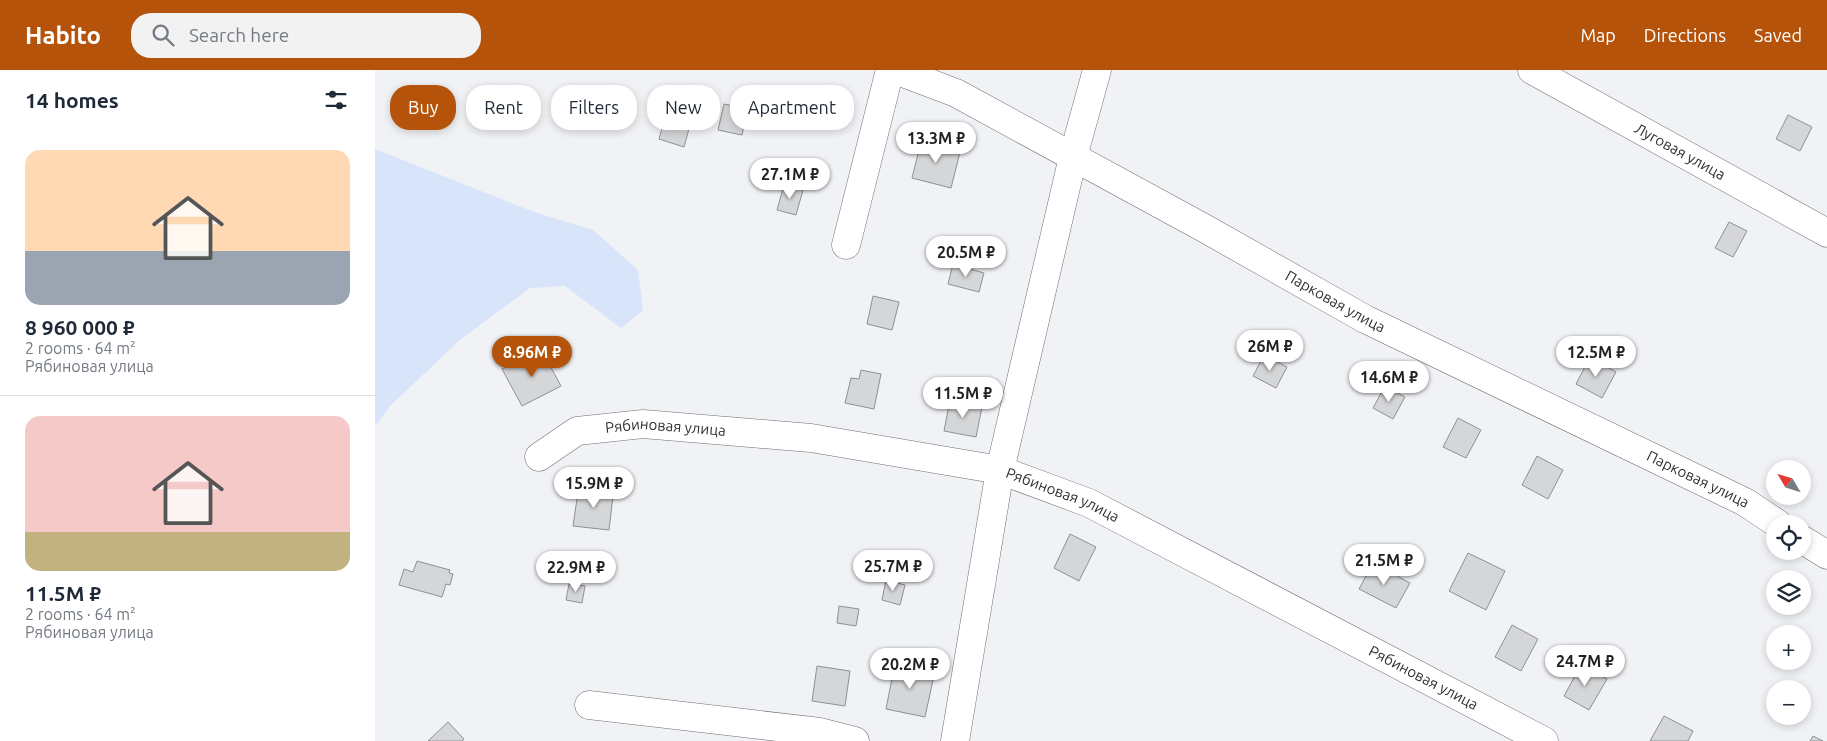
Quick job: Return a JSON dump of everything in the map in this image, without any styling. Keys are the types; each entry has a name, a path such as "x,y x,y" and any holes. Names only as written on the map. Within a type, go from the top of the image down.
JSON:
{"street":[{"path":"846,245 891,70"},
{"name":"Парковая улица","path":"895,70 956,93 1365,319 1745,502 1766,516"},
{"path":"955,741 1000,470 1073,157 1097,70"},
{"name":"Луговая улица","path":"1531,70 1827,233"},
{"name":"Рябиновая улица","path":"539,457 577,431 643,424 811,438 1000,470 1089,503 1544,741"},
{"path":"1811,545 1827,555"},
{"path":"589,705 820,732 855,741"}],"shaded area":[{"path":"375,149 534,212 593,230 638,270 643,310 621,328 565,286 530,288 460,340 391,405 375,426"}],"building":[{"path":"724,104 730,105 730,130 743,130 742,135 718,130 720,130"},
{"path":"1788,115 1812,127 1800,151 1776,139"},
{"path":"662,130 689,130 684,147 659,139"},
{"path":"937,138 948,141 946,148 960,152 951,188 912,178 921,142 935,146"},
{"path":"784,185 803,190 796,215 777,210"},
{"path":"1729,222 1747,231 1733,257 1715,248"},
{"path":"953,264 984,273 979,292 948,284"},
{"path":"873,296 899,302 892,330 867,324"},
{"path":"541,349 561,386 522,406 502,369"},
{"path":"1264,355 1287,367 1276,388 1253,376"},
{"path":"1590,357 1616,372 1602,398 1576,384"},
{"path":"861,370 881,374 874,409 845,403 851,378 859,379"},
{"path":"1385,386 1405,397 1393,419 1373,408"},
{"path":"950,400 982,407 976,437 944,431"},
{"path":"1458,418 1481,430 1466,458 1443,447"},
{"path":"1537,456 1563,470 1548,499 1522,485"},
{"path":"589,484 606,486 605,495 613,496 609,530 573,526 578,492 587,493"},
{"path":"1070,534 1096,547 1079,581 1054,568"},
{"path":"1468,553 1505,571 1486,610 1449,591"},
{"path":"417,561 450,570 449,573 453,574 450,585 446,584 442,597 399,585 404,569 413,572"},
{"path":"1373,563 1410,583 1396,608 1359,589"},
{"path":"886,580 905,585 900,605 882,600"},
{"path":"569,584 585,586 582,603 566,600"},
{"path":"839,606 859,609 856,626 837,623"},
{"path":"1512,625 1538,639 1521,671 1495,657"},
{"path":"895,663 935,671 925,717 886,709"},
{"path":"1581,665 1607,679 1589,710 1564,696"},
{"path":"817,666 850,671 845,706 812,701"},
{"path":"1664,716 1693,731 1688,741 1650,741"},
{"path":"448,722 464,739 462,741 428,741"},
{"path":"1813,736 1823,741 1810,741"}]}
